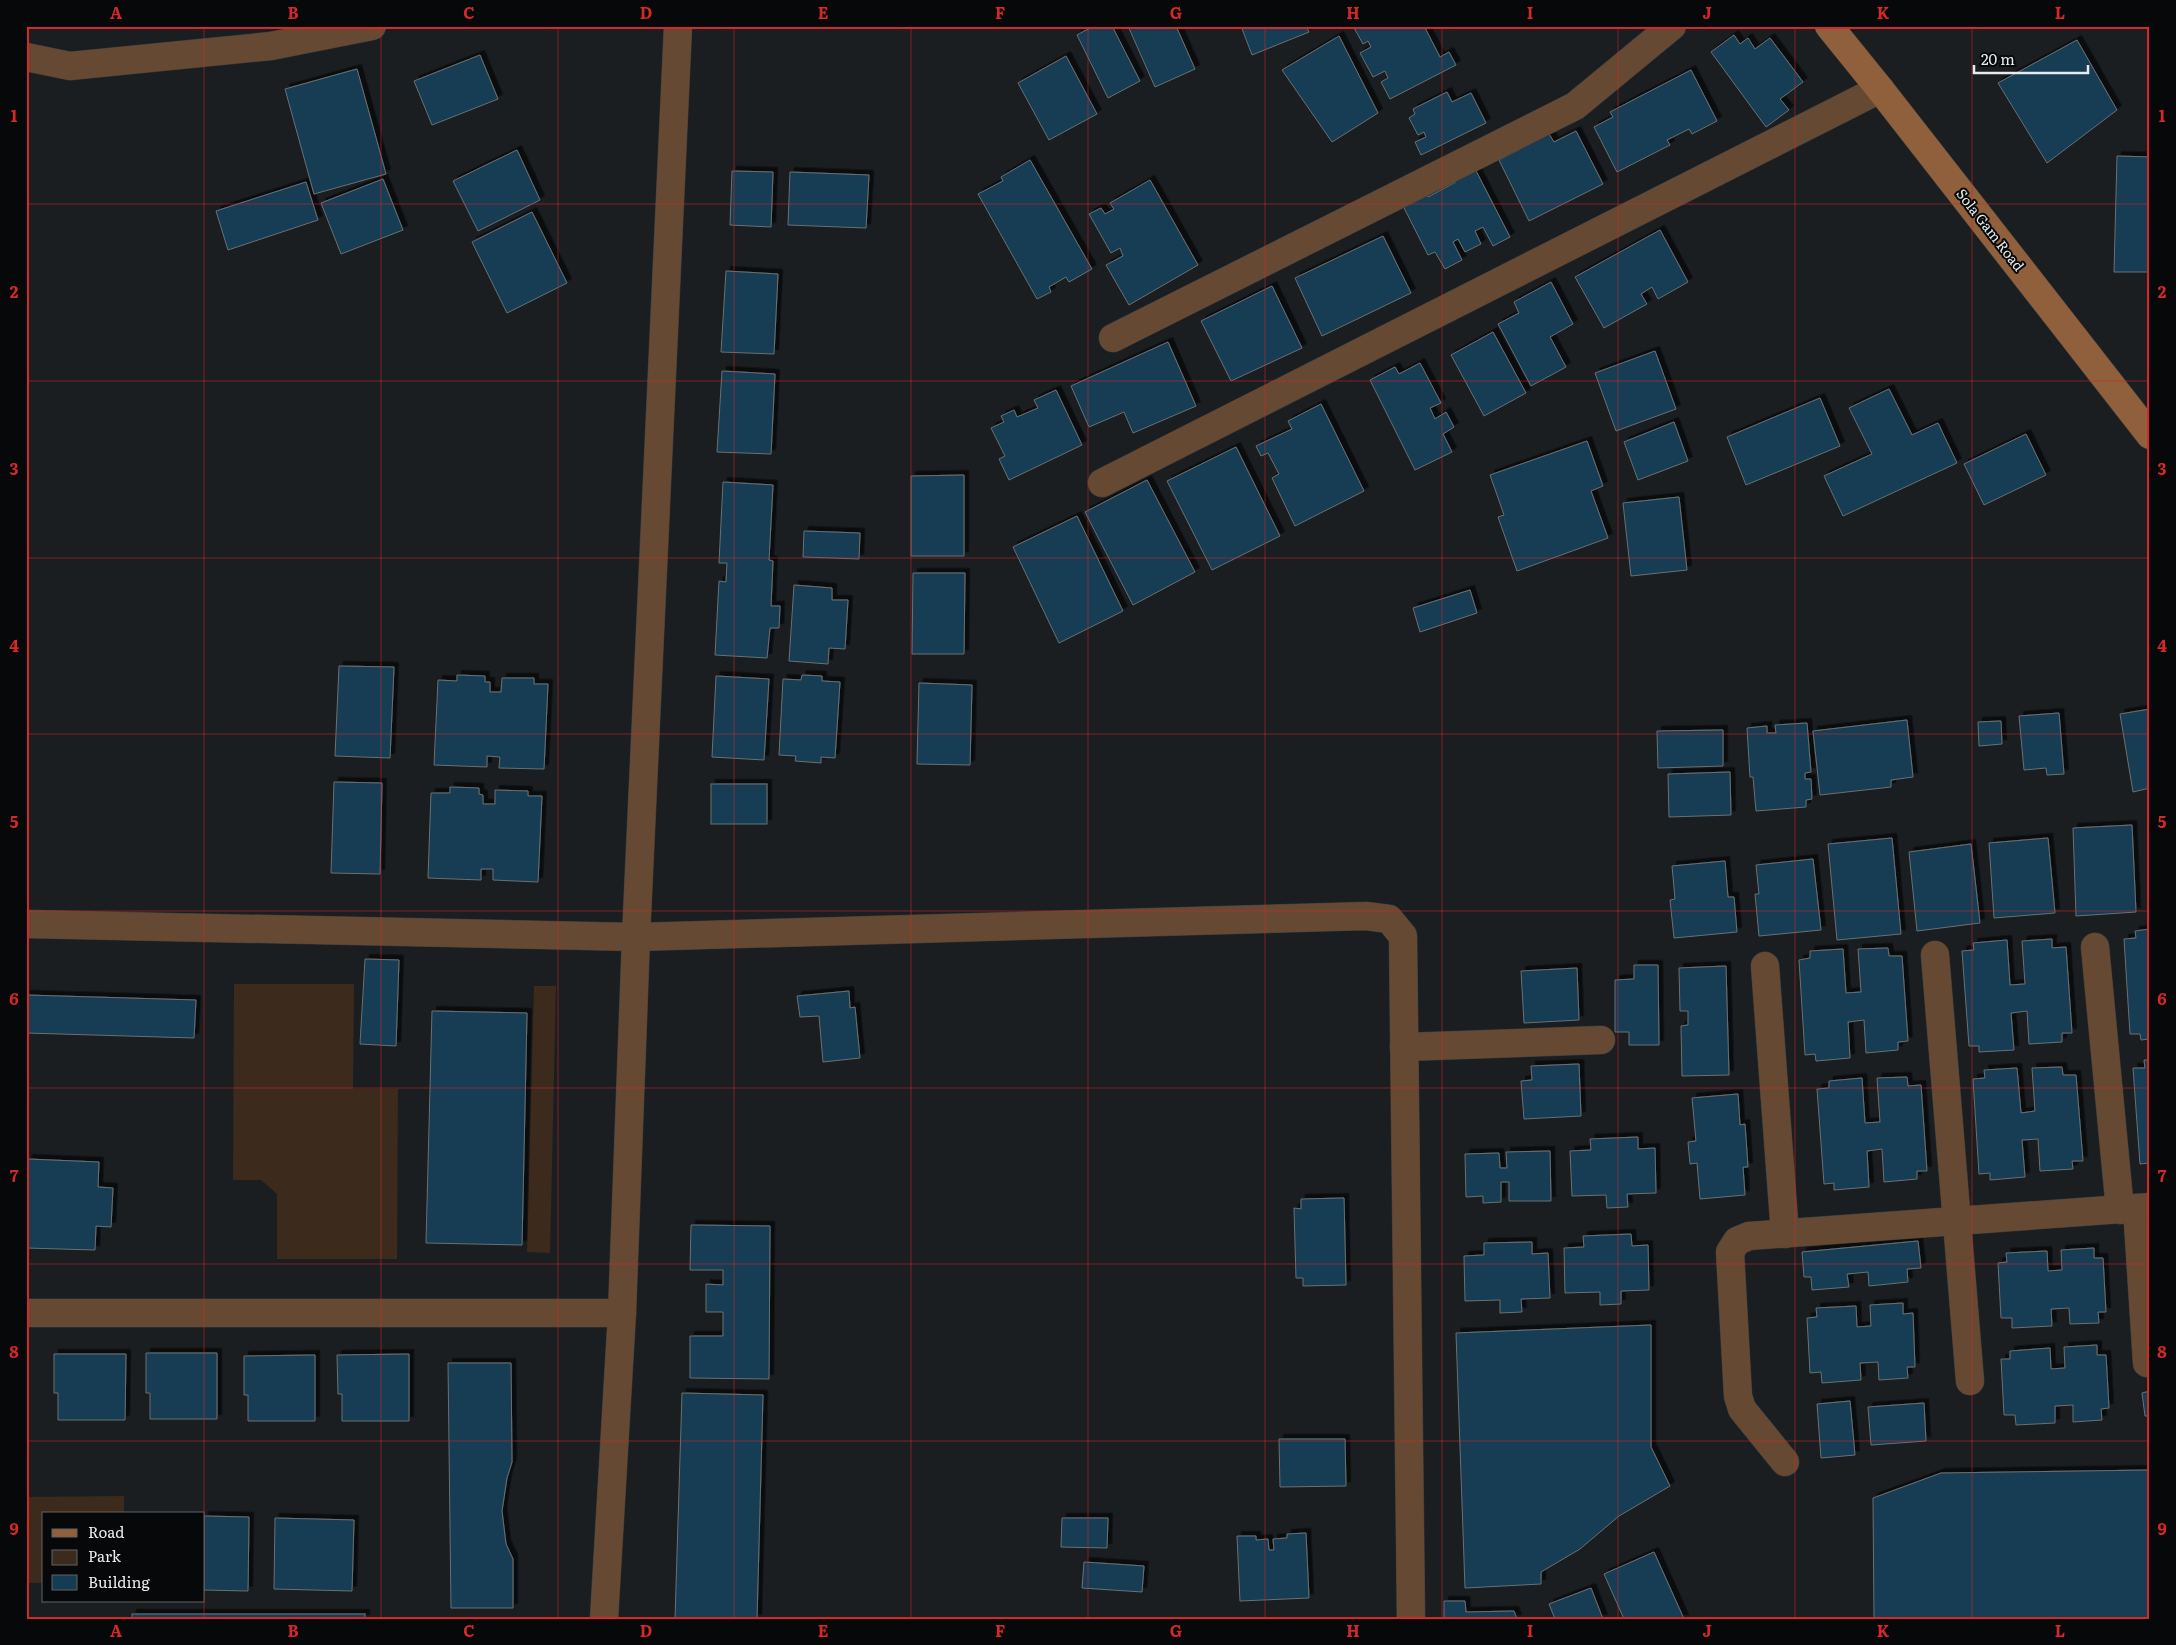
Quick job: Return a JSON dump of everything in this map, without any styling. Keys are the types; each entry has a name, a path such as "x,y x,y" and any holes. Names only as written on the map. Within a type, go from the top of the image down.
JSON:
{"street":[{"path":"26,57 70,66 271,46 372,26"},
{"path":"604,1619 622,1313 636,937 678,26"},
{"path":"1113,338 1575,106 1672,26"},
{"name":"Sola Gam Road","path":"1829,26 2150,435"},
{"path":"26,35 70,66"},
{"path":"1102,483 1880,89"},
{"path":"26,924 636,937 1366,916 1389,919 1402,936 1411,1619"},
{"path":"2095,947 2136,1209 2147,1363"},
{"path":"1935,955 1970,1381"},
{"path":"1765,966 1785,1234"},
{"path":"1404,1047 1601,1040"},
{"path":"1785,1462 1742,1409 1738,1396 1730,1252 1737,1241 1749,1236 2136,1209"},
{"path":"26,1313 622,1313"}],"green space":[{"path":"234,984 354,984 353,1089 398,1089 397,1259 277,1259 277,1194 261,1180 233,1180"},
{"path":"534,986 556,986 550,1253 527,1252"},
{"path":"124,1496 124,1512 42,1512 42,1583 26,1583 26,1497"}],"building":[{"path":"1094,26 1112,26 1140,81 1108,98 1077,35"},
{"path":"1128,26 1176,26 1195,69 1155,87"},
{"path":"1241,26 1306,26 1309,32 1252,55"},
{"path":"1353,26 1424,26 1440,57 1449,52 1456,65 1390,99 1381,82 1388,78 1385,71 1373,77 1360,53 1371,47 1368,41 1363,44"},
{"path":"1734,35 1740,44 1748,38 1755,49 1770,38 1803,82 1780,99 1789,110 1766,127 1711,52"},
{"path":"1339,36 1378,113 1332,142 1282,70"},
{"path":"2077,40 2117,110 2047,163 1998,83"},
{"path":"480,55 498,99 432,125 414,81"},
{"path":"1066,56 1097,114 1049,140 1018,83"},
{"path":"357,69 386,174 314,194 285,89"},
{"path":"1691,70 1717,121 1692,134 1689,129 1667,140 1670,145 1617,172 1594,127 1613,117 1610,112"},
{"path":"1447,92 1452,102 1471,93 1486,123 1421,155 1415,142 1426,137 1424,132 1418,135 1409,118 1415,114 1413,109"},
{"path":"1576,131 1603,184 1529,221 1499,160 1549,134 1554,142"},
{"path":"517,150 540,200 478,231 453,181"},
{"path":"2117,156 2150,157 2150,272 2114,272"},
{"path":"1030,160 1092,269 1069,282 1066,277 1049,287 1051,292 1037,299 978,194 1003,181 1001,177"},
{"path":"1473,165 1510,237 1493,246 1483,227 1475,231 1481,244 1465,252 1458,239 1453,242 1462,260 1445,269 1435,252 1428,255 1401,202 1424,190 1428,197 1456,182 1452,175"},
{"path":"732,171 773,172 771,227 730,225"},
{"path":"790,172 869,175 866,228 788,225"},
{"path":"383,179 403,230 341,254 321,203"},
{"path":"1150,180 1198,265 1129,305 1106,265 1123,256 1120,248 1111,253 1089,214 1101,208 1105,214 1114,209 1110,203"},
{"path":"306,182 318,220 228,250 216,211"},
{"path":"532,212 567,283 507,313 472,242"},
{"path":"1660,230 1688,282 1658,299 1652,287 1641,294 1647,304 1604,328 1575,277"},
{"path":"1383,236 1411,293 1322,336 1295,278"},
{"path":"726,271 778,274 774,354 721,352"},
{"path":"1551,282 1573,324 1550,337 1566,367 1531,386 1498,324 1519,313 1514,302"},
{"path":"1272,286 1302,348 1231,381 1201,321"},
{"path":"1493,332 1526,393 1484,416 1451,355"},
{"path":"1168,342 1196,406 1133,433 1124,412 1089,427 1071,386"},
{"path":"1655,351 1676,409 1616,431 1595,373"},
{"path":"1420,363 1441,403 1430,408 1435,419 1446,412 1454,427 1443,434 1452,452 1415,470 1370,380 1395,367 1399,374"},
{"path":"722,371 775,374 771,454 717,452"},
{"path":"1889,389 1912,435 1938,423 1957,463 1843,516 1824,476 1872,454 1849,408"},
{"path":"1056,390 1082,445 1009,480 999,459 1005,456 991,428 1004,422 1001,416 1014,410 1017,417 1038,408 1034,400"},
{"path":"1820,398 1840,446 1746,485 1727,437"},
{"path":"1321,404 1364,491 1295,526 1272,478 1279,474 1268,453 1261,456 1256,446 1292,429 1288,421"},
{"path":"1674,422 1688,461 1638,480 1624,442"},
{"path":"2026,434 2046,475 1984,505 1964,464"},
{"path":"1587,441 1603,486 1591,491 1608,538 1517,571 1498,517 1504,515 1490,475"},
{"path":"1236,447 1280,536 1212,570 1167,481"},
{"path":"964,475 964,556 911,556 911,476"},
{"path":"1147,480 1195,572 1133,605 1085,512"},
{"path":"723,482 773,485 769,560 773,561 771,606 780,606 779,628 770,628 767,658 715,655 719,581 726,582 727,563 719,563"},
{"path":"1679,497 1687,570 1631,576 1623,503"},
{"path":"1077,516 1123,611 1059,643 1013,547"},
{"path":"804,531 860,533 859,559 803,557"},
{"path":"913,573 965,573 964,654 912,654"},
{"path":"794,585 832,588 832,600 848,600 845,649 829,648 828,664 789,661"},
{"path":"1470,590 1477,613 1420,632 1413,608"},
{"path":"339,666 394,667 390,758 335,756"},
{"path":"457,675 485,676 485,682 490,682 490,692 501,692 502,678 534,678 534,684 548,684 544,769 499,768 500,757 487,756 487,767 434,765 438,680 457,681"},
{"path":"802,675 822,676 822,681 840,682 835,758 821,757 821,763 795,761 796,756 779,755 783,679 801,680"},
{"path":"716,676 769,679 764,760 712,757"},
{"path":"919,683 972,685 970,765 917,764"},
{"path":"2150,709 2150,788 2133,792 2120,714"},
{"path":"2059,713 2064,774 2047,775 2046,768 2024,770 2019,716"},
{"path":"1907,720 1913,777 1891,780 1891,787 1820,795 1813,731"},
{"path":"2001,721 2002,744 1979,746 1978,722"},
{"path":"1807,723 1811,772 1805,773 1805,779 1811,779 1812,799 1806,800 1806,807 1756,811 1753,777 1750,777 1747,728 1767,726 1767,733 1776,733 1775,725"},
{"path":"1723,730 1723,766 1658,768 1657,731"},
{"path":"1730,772 1731,815 1669,817 1668,774"},
{"path":"334,782 382,783 380,874 331,873"},
{"path":"711,784 767,784 767,824 711,824"},
{"path":"450,787 479,788 479,794 483,795 483,804 495,804 495,790 528,791 528,796 542,796 538,882 493,880 493,869 481,869 481,880 428,878 431,793 450,793"},
{"path":"2132,825 2136,912 2076,916 2073,828"},
{"path":"1892,838 1901,934 1837,940 1828,844"},
{"path":"2048,838 2055,913 1994,918 1989,843"},
{"path":"1971,844 1980,923 1917,931 1909,852"},
{"path":"1813,859 1821,930 1759,936 1755,894 1759,894 1756,865"},
{"path":"1725,861 1728,897 1734,897 1737,932 1674,938 1670,900 1675,899 1672,866"},
{"path":"2150,929 2150,1039 2141,1040 2140,1034 2130,1034 2124,939 2136,938 2135,931"},
{"path":"2052,939 2052,948 2066,947 2072,1033 2062,1033 2062,1042 2029,1044 2027,1011 2011,1013 2014,1050 1979,1052 1979,1046 1969,1046 1962,951 1974,950 1973,943 2007,940 2010,985 2025,984 2022,941"},
{"path":"1888,948 1889,956 1902,956 1908,1041 1898,1042 1898,1050 1866,1053 1864,1020 1848,1022 1850,1058 1816,1061 1815,1054 1805,1055 1799,960 1810,958 1810,951 1843,949 1846,993 1861,992 1858,949"},
{"path":"365,959 399,960 396,1046 360,1044"},
{"path":"1634,965 1658,965 1659,1045 1629,1045 1629,1032 1615,1032 1615,980 1634,979"},
{"path":"1726,966 1729,1075 1682,1076 1681,1026 1688,1025 1688,1011 1680,1011 1679,968"},
{"path":"1577,968 1579,1020 1524,1023 1521,971"},
{"path":"849,991 850,1008 855,1007 860,1058 823,1062 819,1016 800,1017 797,996"},
{"path":"26,995 196,1000 194,1038 26,1033"},
{"path":"432,1011 527,1013 522,1245 426,1243"},
{"path":"2144,1060 2150,1060 2150,1163 2140,1164 2133,1068 2145,1068"},
{"path":"1579,1064 1581,1116 1524,1119 1521,1081 1532,1080 1531,1066"},
{"path":"2062,1067 2063,1075 2076,1075 2083,1161 2072,1161 2073,1169 2040,1171 2038,1139 2022,1140 2025,1177 1990,1180 1990,1173 1979,1174 1973,1079 1985,1078 1984,1070 2017,1068 2021,1113 2035,1111 2032,1068"},
{"path":"1907,1077 1908,1086 1921,1085 1927,1171 1917,1171 1917,1179 1884,1182 1882,1149 1867,1151 1869,1187 1834,1190 1834,1183 1824,1184 1817,1089 1829,1088 1829,1081 1862,1078 1865,1123 1880,1122 1877,1078"},
{"path":"1738,1094 1740,1125 1745,1124 1748,1167 1743,1167 1745,1195 1700,1199 1697,1163 1690,1164 1688,1142 1696,1141 1692,1098"},
{"path":"1638,1137 1638,1149 1655,1148 1656,1193 1627,1194 1628,1207 1607,1208 1606,1195 1572,1196 1570,1151 1591,1150 1590,1139"},
{"path":"1550,1151 1551,1201 1509,1201 1509,1182 1501,1182 1501,1202 1483,1203 1483,1196 1466,1197 1465,1154 1499,1153 1500,1168 1507,1168 1506,1152"},
{"path":"28,1159 99,1162 98,1187 113,1188 111,1227 96,1226 95,1250 26,1248"},
{"path":"1344,1198 1346,1285 1303,1286 1303,1278 1296,1278 1294,1208 1301,1209 1301,1199"},
{"path":"691,1225 770,1226 769,1379 690,1378 690,1336 723,1336 723,1312 706,1312 706,1284 723,1285 723,1270 690,1270"},
{"path":"1631,1234 1632,1246 1648,1245 1649,1290 1621,1291 1621,1304 1600,1305 1600,1292 1565,1293 1564,1248 1584,1247 1583,1236"},
{"path":"1918,1241 1921,1268 1907,1269 1908,1282 1869,1286 1868,1272 1847,1274 1849,1287 1812,1290 1811,1277 1804,1277 1802,1252"},
{"path":"1532,1242 1532,1254 1548,1253 1550,1298 1521,1299 1522,1312 1500,1313 1500,1300 1465,1301 1464,1256 1484,1255 1484,1243"},
{"path":"2094,1248 2094,1258 2103,1258 2106,1312 2098,1312 2099,1323 2070,1324 2069,1308 2051,1309 2052,1326 2012,1328 2012,1318 2001,1318 1998,1263 2007,1262 2006,1253 2047,1251 2048,1271 2062,1270 2061,1250"},
{"path":"1903,1303 1903,1314 1913,1313 1915,1367 1907,1367 1908,1378 1879,1380 1878,1362 1860,1363 1861,1380 1822,1383 1821,1372 1810,1373 1807,1318 1817,1317 1816,1308 1856,1306 1857,1327 1871,1326 1870,1305"},
{"path":"1651,1325 1651,1447 1670,1486 1619,1516 1580,1549 1541,1572 1541,1584 1465,1588 1456,1333"},
{"path":"2097,1345 2097,1355 2106,1355 2109,1408 2101,1409 2102,1420 2073,1422 2073,1405 2055,1406 2055,1423 2016,1425 2015,1415 2004,1415 2001,1359 2010,1359 2010,1351 2050,1348 2051,1369 2065,1368 2064,1347"},
{"path":"146,1353 217,1353 217,1419 150,1419 150,1393 146,1393"},
{"path":"54,1354 126,1354 125,1420 58,1420 58,1393 54,1393"},
{"path":"409,1354 409,1421 342,1421 342,1394 338,1394 337,1355"},
{"path":"315,1355 315,1421 248,1421 248,1395 244,1395 244,1356"},
{"path":"448,1363 511,1363 512,1462 507,1478 502,1511 506,1544 513,1559 513,1608 451,1608"},
{"path":"2150,1391 2150,1416 2145,1416 2142,1393"},
{"path":"682,1393 763,1395 757,1619 675,1619"},
{"path":"1850,1401 1855,1455 1821,1458 1817,1404"},
{"path":"1924,1403 1926,1441 1871,1445 1868,1407"},
{"path":"1279,1439 1345,1439 1346,1486 1280,1487"},
{"path":"2150,1470 2150,1619 1874,1619 1873,1498 1941,1473"},
{"path":"205,1516 249,1517 248,1591 205,1590"},
{"path":"275,1518 354,1520 352,1591 274,1589"},
{"path":"1062,1518 1108,1518 1107,1548 1061,1547"},
{"path":"1306,1533 1309,1598 1240,1601 1237,1536 1256,1536 1256,1540 1268,1539 1269,1550 1274,1550 1273,1539 1287,1538 1287,1534"},
{"path":"1654,1552 1684,1619 1624,1619 1604,1574"},
{"path":"1084,1562 1144,1566 1142,1592 1082,1588"},
{"path":"1591,1588 1603,1619 1555,1619 1549,1604"},
{"path":"1444,1601 1465,1601 1466,1612 1514,1611 1517,1619 1444,1619"},
{"path":"132,1614 365,1614 365,1619 132,1619"}]}
